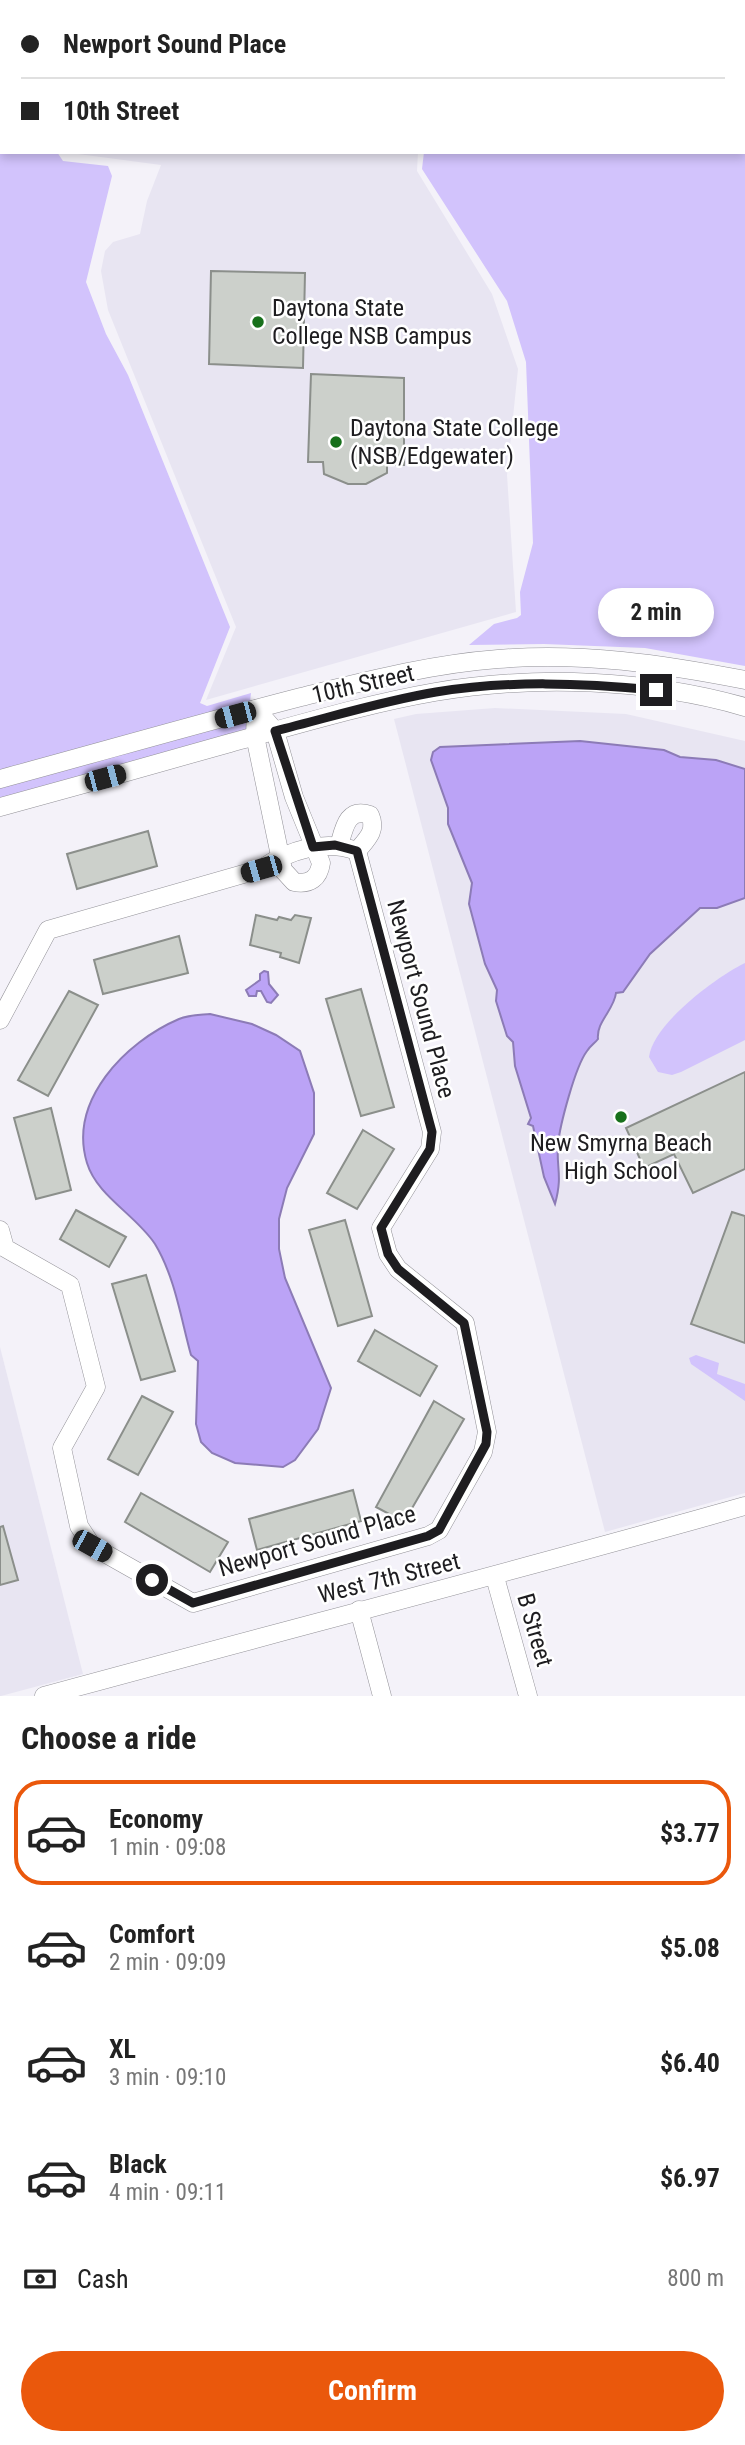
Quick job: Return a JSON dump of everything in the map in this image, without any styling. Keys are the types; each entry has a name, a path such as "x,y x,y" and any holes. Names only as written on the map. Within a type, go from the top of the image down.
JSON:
{"street":[{"name":"10th Street","path":"0,779 257,709 435,666 497,659 601,658 661,664 745,680"},
{"name":"10th Street","path":"0,807 255,736 435,692 489,685 608,685 656,690 745,707"},
{"path":"257,709 275,731 294,797 321,868 315,878 306,883 289,879 279,857 271,804 255,736 257,709"},
{"path":"271,804 294,797"},
{"name":"Newport Sound Place","path":"0,1020 48,930 261,869 279,857 313,847 348,849 432,1132 430,1149 381,1228 383,1241 398,1269 464,1323 487,1432 483,1452 439,1530 428,1536 193,1603 92,1546 79,1526 62,1448 96,1387 70,1285 5,1248 0,1230"},
{"name":"West 7th Street","path":"44,1696 359,1610 495,1577 745,1506"},
{"name":"B Street","path":"495,1577 528,1696"},
{"path":"359,1610 382,1696"}],"shaded area":[{"path":"0,154 58,154 63,161 108,166 112,176 86,282 106,334 128,375 230,627 200,703 207,706 251,693 250,702 0,771"},
{"name":"Daytona State College (NSB/Edgewater)","path":"78,154 418,154 417,171 492,294 518,369 507,475 516,612 206,700 236,627 108,310 101,271 105,251 113,242 140,234 147,201 161,165"},
{"path":"424,154 745,154 745,666 645,648 544,644 469,645 494,624 521,615 520,592 533,543 526,362 507,301 422,169"},
{"name":"New Smyrna Beach High School","path":"495,708 626,714 745,741 745,1493 605,1532 394,719 416,714"},
{"path":"249,719 249,730 0,799 0,787"},
{"path":"580,741 664,750 680,757 716,760 745,769 745,898 717,908 700,908 650,954 623,992 616,993 600,1027 598,1039 582,1059 569,1096 558,1144 559,1179 555,1204 544,1177 533,1126 528,1124 531,1118 515,1066 513,1042 507,1036 496,1001 497,990 485,964 469,904 472,883 448,824 448,808 431,760 433,752 440,747"},
{"path":"745,963 745,1040 681,1072 672,1075 658,1072 649,1057 653,1044 673,1016 703,990"},
{"path":"268,972 269,984 278,995 271,1003 267,1002 261,991 257,991 256,996 249,996 246,990 260,980 260,974"},
{"path":"210,1014 252,1024 276,1035 300,1051 314,1093 314,1134 287,1188 279,1219 279,1249 285,1278 331,1388 318,1429 295,1460 283,1467 235,1463 212,1453 201,1442 196,1424 198,1361 191,1355 168,1270 147,1234 99,1186 87,1163 83,1140 86,1118 94,1096 121,1058 139,1042 179,1019"},
{"path":"0,1347 83,1674 1,1696 0,1696"},
{"path":"696,1355 719,1363 717,1374 745,1384 745,1401 691,1364 689,1358"}],"building":[{"path":"211,271 305,273 303,368 209,364"},
{"path":"311,374 404,378 404,465 387,465 387,473 366,484 348,484 324,474 323,462 308,462"},
{"path":"148,831 157,866 77,889 67,854"},
{"path":"256,915 277,920 279,917 291,920 295,915 311,918 299,963 280,957 281,953 250,945"},
{"path":"179,936 188,973 103,994 94,960"},
{"path":"361,989 394,1107 361,1116 326,999"},
{"path":"69,991 98,1005 48,1096 18,1080"},
{"path":"745,1072 745,1169 693,1193 674,1154 644,1168 626,1128"},
{"path":"51,1108 71,1190 36,1199 14,1118"},
{"path":"363,1130 394,1149 357,1209 327,1193"},
{"path":"76,1210 126,1237 109,1267 60,1239"},
{"path":"732,1212 745,1216 745,1343 691,1324"},
{"path":"345,1220 372,1316 338,1326 309,1230"},
{"path":"146,1275 175,1371 141,1380 112,1284"},
{"path":"375,1330 437,1366 420,1396 358,1361"},
{"path":"142,1396 173,1412 138,1475 108,1459"},
{"path":"434,1401 464,1419 404,1522 376,1507"},
{"path":"353,1490 361,1521 257,1550 249,1519"},
{"path":"141,1493 228,1542 210,1572 125,1522"},
{"path":"3,1526 18,1580 0,1585 0,1527"}],"place":[{"name":"Daytona State College NSB Campus","path":"258,322"},
{"name":"Daytona State College (NSB/Edgewater)","path":"336,442"},
{"name":"New Smyrna Beach High School","path":"621,1117"}],"route":[{"path":"152,1580 193,1603 428,1536 439,1530 486,1444 487,1432 464,1323 398,1269 383,1241 381,1228 430,1149 432,1132 357,851 335,845 313,847 294,797 275,731 435,692 489,685 545,683 656,690"}]}
